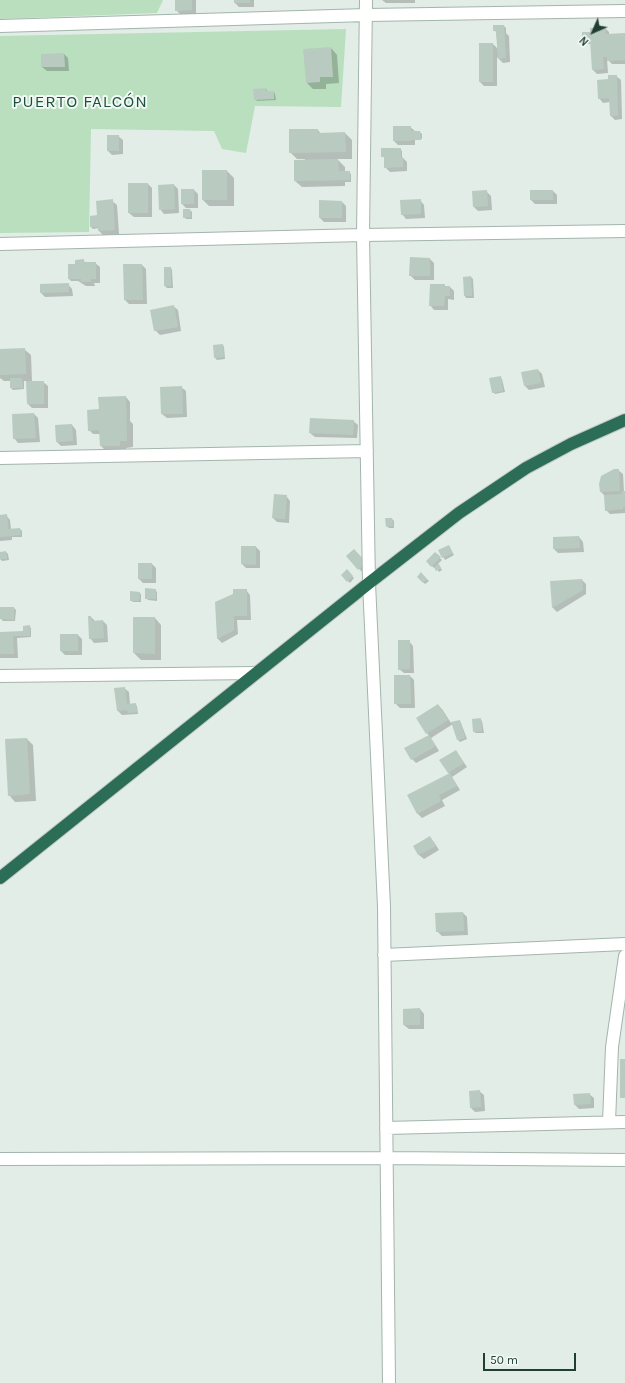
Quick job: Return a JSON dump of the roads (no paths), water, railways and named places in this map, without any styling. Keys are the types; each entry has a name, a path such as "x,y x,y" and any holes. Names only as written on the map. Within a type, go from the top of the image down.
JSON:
{"highway":[{"path":"0,878 369,582 459,513 526,468 571,444 625,420"}],"street":[{"path":"366,0 367,15 362,235 369,582 383,899 389,1383"},
{"path":"0,26 367,15 625,11"},
{"path":"0,244 362,235 625,231"},
{"path":"0,458 367,451"},
{"path":"0,676 256,673"},
{"path":"384,955 625,944"},
{"path":"609,1122 612,1047 625,956"},
{"path":"386,1128 625,1122"},
{"path":"0,1159 386,1158 625,1160"}],"district":[{"name":"PUERTO FALCÓN","path":"80,102"}]}
